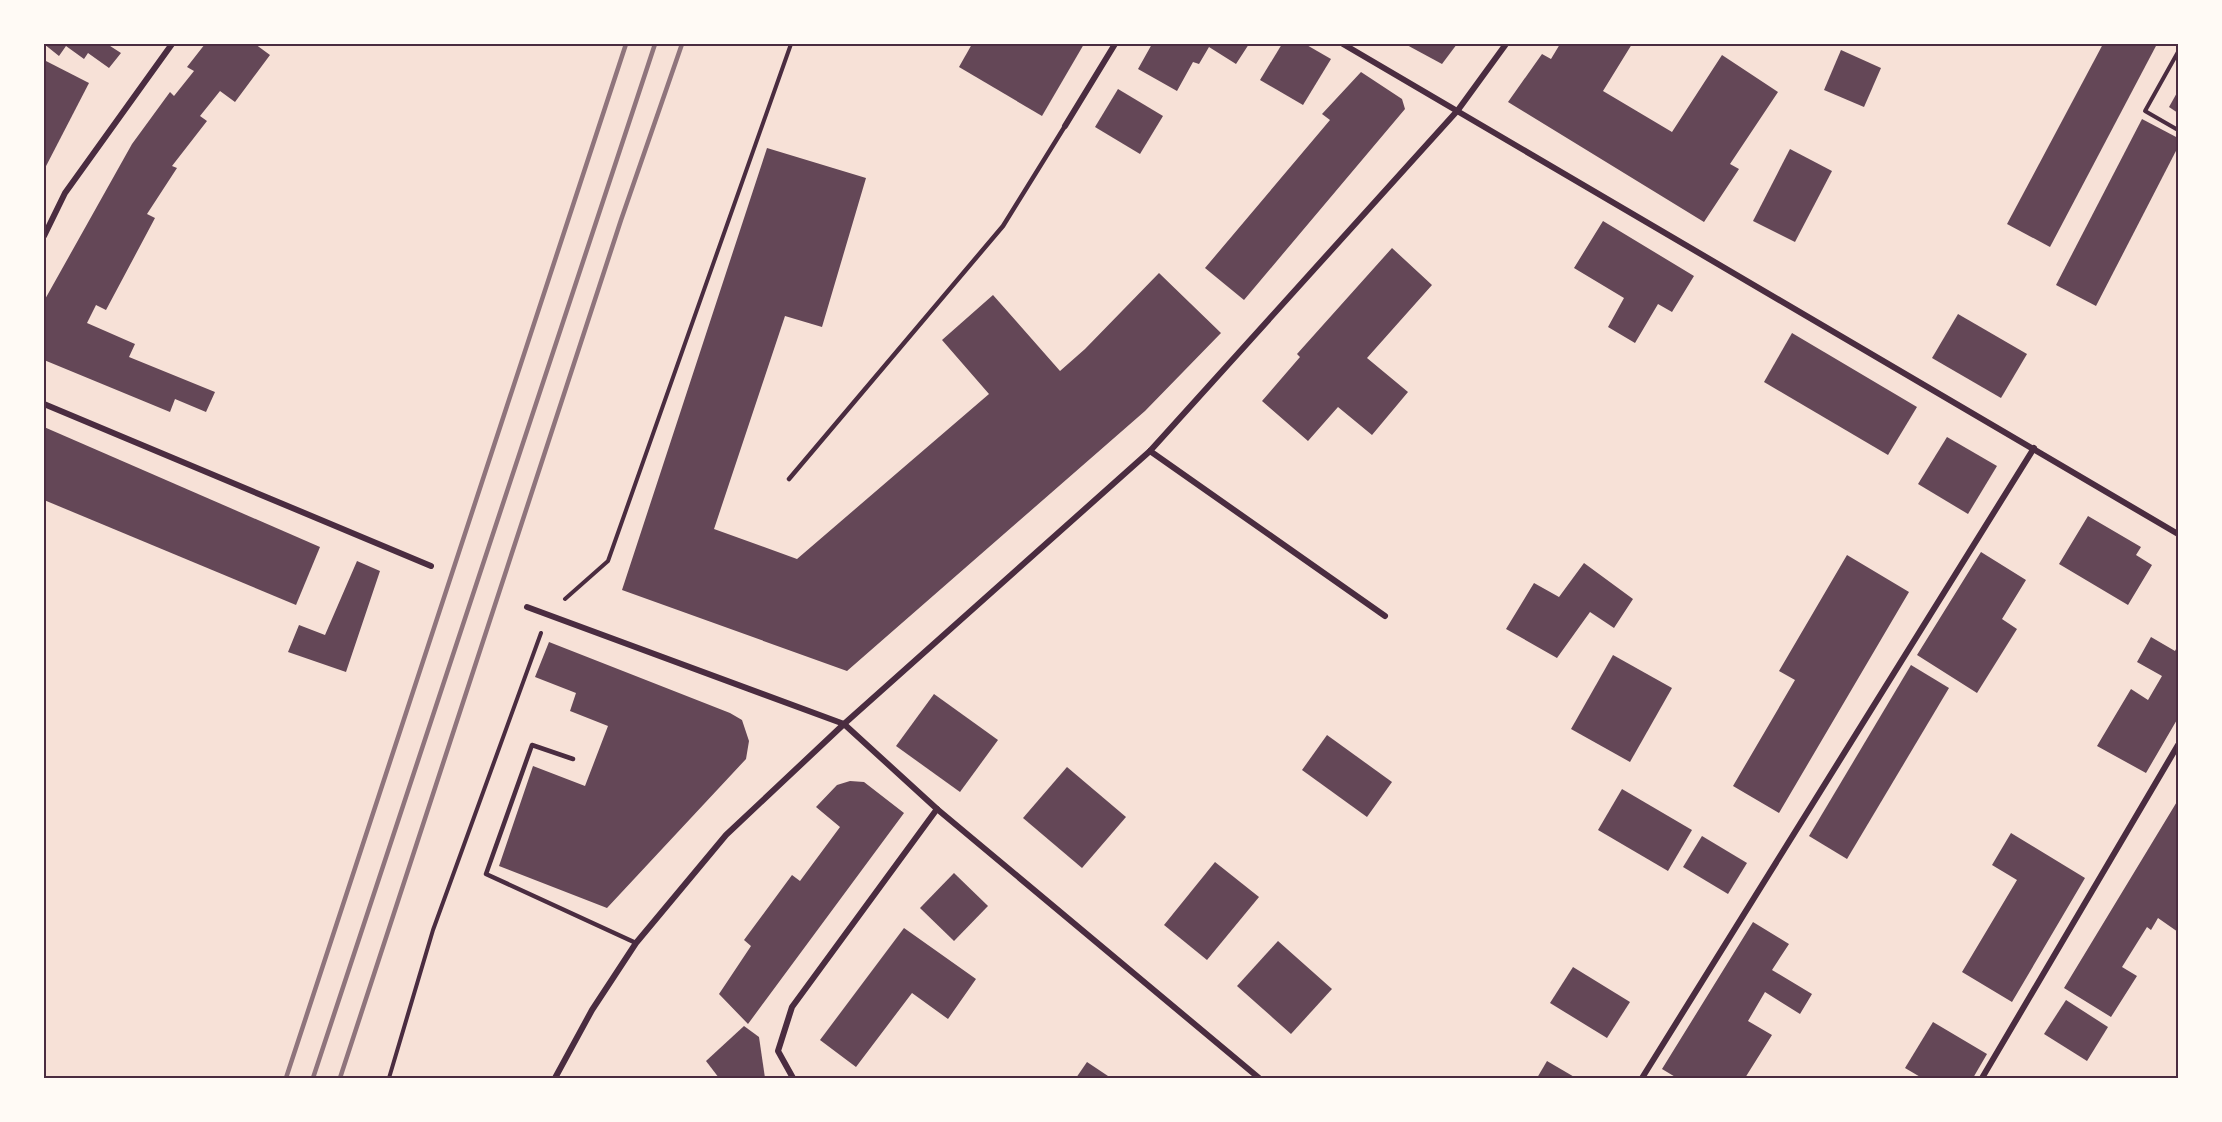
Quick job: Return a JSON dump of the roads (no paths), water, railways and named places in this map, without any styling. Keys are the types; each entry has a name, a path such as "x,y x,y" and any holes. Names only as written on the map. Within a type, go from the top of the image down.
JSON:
{"street":[{"path":"44,236 65,193 172,44"},
{"path":"1065,126 1115,44"},
{"path":"1343,44 2178,534"},
{"path":"555,1078 592,1010 636,943 726,835 844,724 1150,451 1458,110 1506,44"},
{"path":"44,404 431,566"},
{"path":"1642,1078 2034,448"},
{"path":"1150,451 1384,616"},
{"path":"527,608 844,724 937,809 1259,1078"},
{"path":"1982,1078 2178,745"},
{"path":"793,1078 778,1051 792,1007 937,809"}],"lane":[{"path":"789,479 1003,226 1065,126"},
{"path":"573,759 532,745 486,874 636,943"}],"railway":[{"path":"286,1078 626,44"},
{"path":"313,1078 655,44"},
{"path":"340,1078 621,220 682,44"}]}
